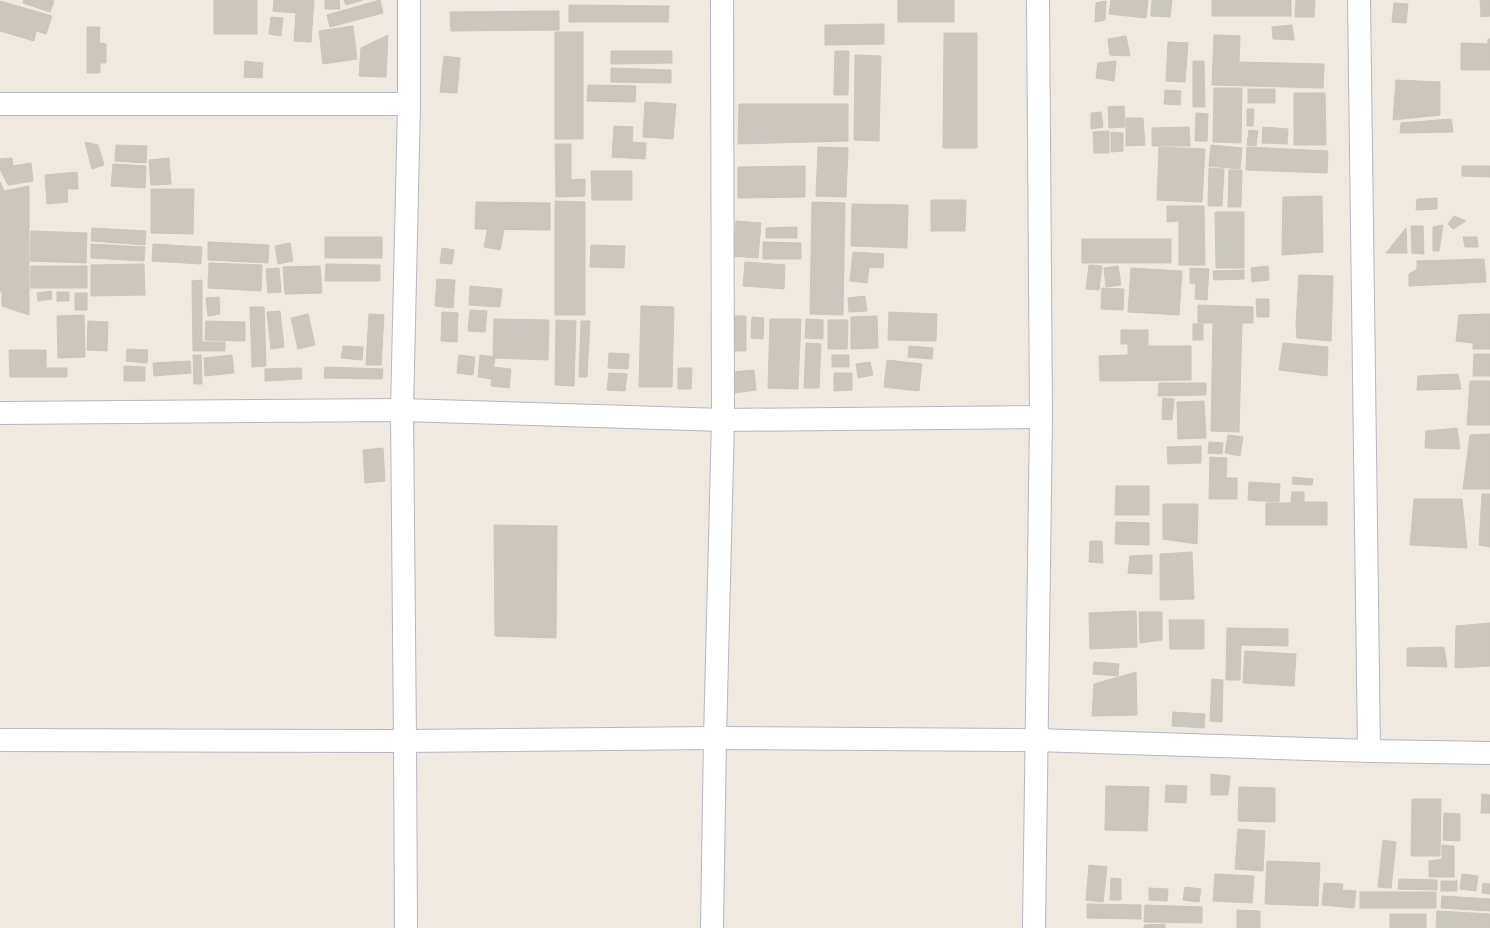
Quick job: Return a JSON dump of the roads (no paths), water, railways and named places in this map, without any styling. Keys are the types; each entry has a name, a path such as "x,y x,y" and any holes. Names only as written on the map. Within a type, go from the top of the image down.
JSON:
{"street":[{"path":"406,928 406,741 402,410 409,104 409,0"},
{"path":"712,928 722,420 722,0"},
{"path":"1034,928 1040,418 1038,0"},
{"path":"1359,0 1369,751"},
{"path":"0,104 409,104"},
{"path":"0,413 402,410 722,420 1040,418"},
{"path":"0,740 406,741 715,738 1036,740 1369,751 1490,753"}]}
